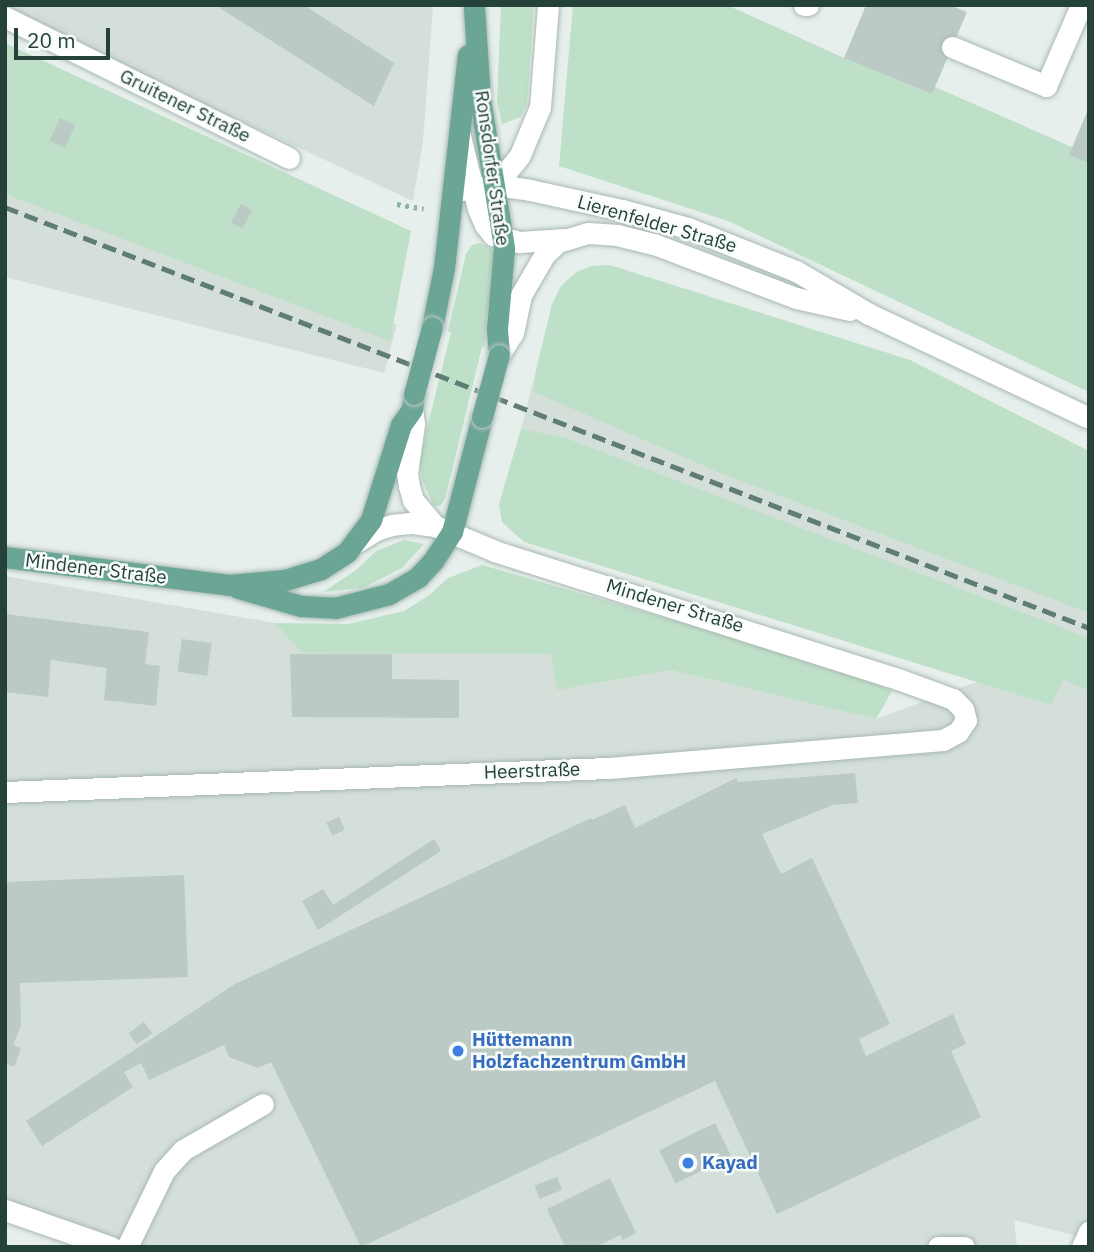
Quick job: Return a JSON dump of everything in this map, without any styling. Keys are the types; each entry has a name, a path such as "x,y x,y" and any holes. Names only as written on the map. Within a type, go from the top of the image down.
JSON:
{"main road":[{"name":"Ronsdorfer Straße","path":"444,529 482,417 499,355 496,330 504,271 496,185 480,99 474,6"},
{"name":"Ronsdorfer Straße","path":"379,498 401,425 413,401 463,189 459,131 474,6"},
{"name":"Mindener Straße","path":"229,585 303,575 336,560 357,542 379,498"},
{"name":"Mindener Straße","path":"5,557 229,585 301,606 335,608 389,594 418,577 433,561 444,529"}],"street":[{"path":"496,185 520,155 540,107 548,5"},
{"path":"953,47 1046,86 1081,5 1089,8"},
{"name":"Gruitener Straße","path":"5,17 289,158"},
{"name":"Lierenfelder Straße","path":"463,189 496,185 622,209 688,228 796,271 869,314 1089,418"},
{"path":"463,189 485,225 503,239"},
{"name":"Lierenfelder Straße","path":"503,239 565,239 588,233 629,238 796,298 869,314"},
{"name":"Lierenfelder Straße","path":"499,355 513,333 521,295 532,274 545,254 565,239"},
{"name":"Mindener Straße","path":"413,401 414,424 407,472 409,486 413,500 444,529"},
{"name":"Mindener Straße","path":"357,542 376,530 392,525 410,523 444,529 495,551 898,679"},
{"name":"Heerstraße","path":"5,792 609,768 943,740 958,732 965,720 963,709 953,699 898,679"},
{"path":"128,1247 164,1171 183,1150 263,1104"},
{"path":"5,1210 83,1242 111,1247"},
{"path":"1082,1247 1089,1231"},
{"path":"938,1247 964,1247"}],"shaded area":[{"path":"5,5 433,5 423,142 413,201 5,11"},
{"path":"5,180 330,313 397,324 384,373 5,277"},
{"path":"536,370 1089,594 1089,669 521,429"},
{"path":"5,576 275,623 302,651 554,651 616,678 670,670 876,719 979,681 995,642 1089,679 1089,1242 1074,1235 1014,1220 1017,1247 136,1247 5,1200"}],"green space":[{"path":"501,5 534,5 527,104 521,117 502,124 497,102"},
{"path":"573,5 727,5 844,58 932,94 935,87 1072,147 1089,163 1089,392 728,221 559,166"},
{"path":"5,43 411,231 390,341 5,194"},
{"path":"480,243 492,249 494,254 484,347 445,499 440,506 434,506 423,482 419,460 451,332 448,331 466,254 472,245"},
{"path":"610,265 910,360 1089,451 1089,613 720,473 534,392 536,370 552,304 561,286 576,272 592,266"},
{"path":"521,429 563,437 1089,638 1089,690 1063,680 1051,705 524,542 502,522 499,504"},
{"path":"404,540 424,544 402,568 363,588 323,592 356,570 376,551"},
{"path":"482,565 838,668 892,691 876,719 670,670 557,690 551,654 302,653 275,623 348,624 404,611 428,596 448,578"}],"building":[{"path":"215,5 304,5 394,63 374,106"},
{"path":"866,5 949,5 967,12 932,94 844,58"},
{"path":"1089,107 1089,163 1069,155"},
{"path":"60,118 75,125 65,148 49,141"},
{"path":"241,204 252,210 242,229 231,222"},
{"path":"5,614 149,632 145,664 160,666 156,706 104,700 107,668 51,660 48,697 5,692"},
{"path":"182,639 212,643 207,676 177,672"},
{"path":"290,654 392,654 392,679 459,680 459,718 292,717"},
{"path":"855,773 858,803 833,805 762,834 781,874 812,858 890,1024 859,1039 866,1056 953,1014 966,1044 951,1051 981,1117 777,1214 715,1081 361,1247 271,1062 258,1068 229,1057 224,1045 149,1080 141,1063 124,1072 133,1087 42,1146 26,1121 235,984 591,818 592,820 625,805 635,828 736,778 738,782"},
{"path":"339,817 345,830 332,836 326,823"},
{"path":"434,839 441,851 318,930 302,901 323,889 333,905"},
{"path":"184,875 188,977 20,983 21,1025 13,1045 21,1048 14,1067 5,1063 5,882"},
{"path":"144,1022 152,1033 137,1044 129,1033"},
{"path":"715,1123 731,1156 675,1183 659,1150"},
{"path":"557,1177 562,1190 540,1199 535,1186"},
{"path":"610,1178 636,1233 623,1240 620,1235 596,1247 565,1247 547,1209"}],"railway":[{"path":"5,207 1089,628"}],"place":[{"name":"Hüttemann Holzfachzentrum GmbH","path":"458,1051"},
{"name":"Kayad","path":"688,1163"}]}
